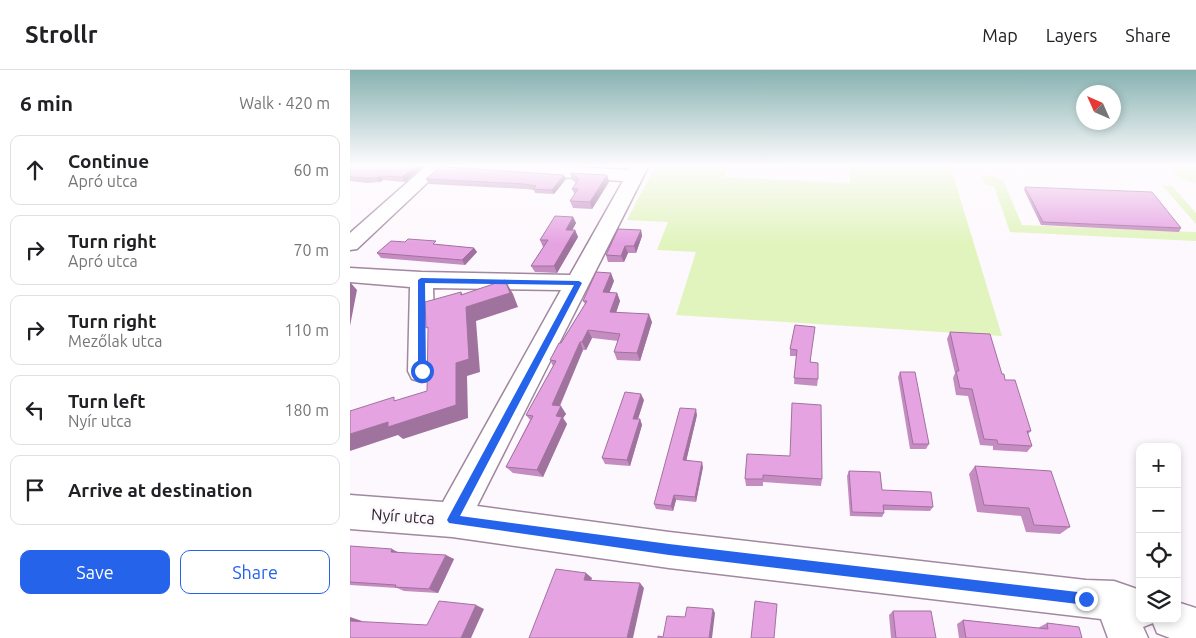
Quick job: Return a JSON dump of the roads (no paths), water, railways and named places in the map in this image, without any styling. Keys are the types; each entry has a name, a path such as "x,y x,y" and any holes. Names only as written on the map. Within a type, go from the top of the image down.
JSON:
{"street":[{"path":"350,244 408,192"},
{"path":"452,520 626,192"},
{"path":"350,275 421,280 579,283"},
{"path":"421,280 422,371"},
{"name":"Nyír utca","path":"350,512 452,520 669,550 1127,604"},
{"path":"1127,604 1128,638"},
{"path":"1181,623 1196,628"}]}
